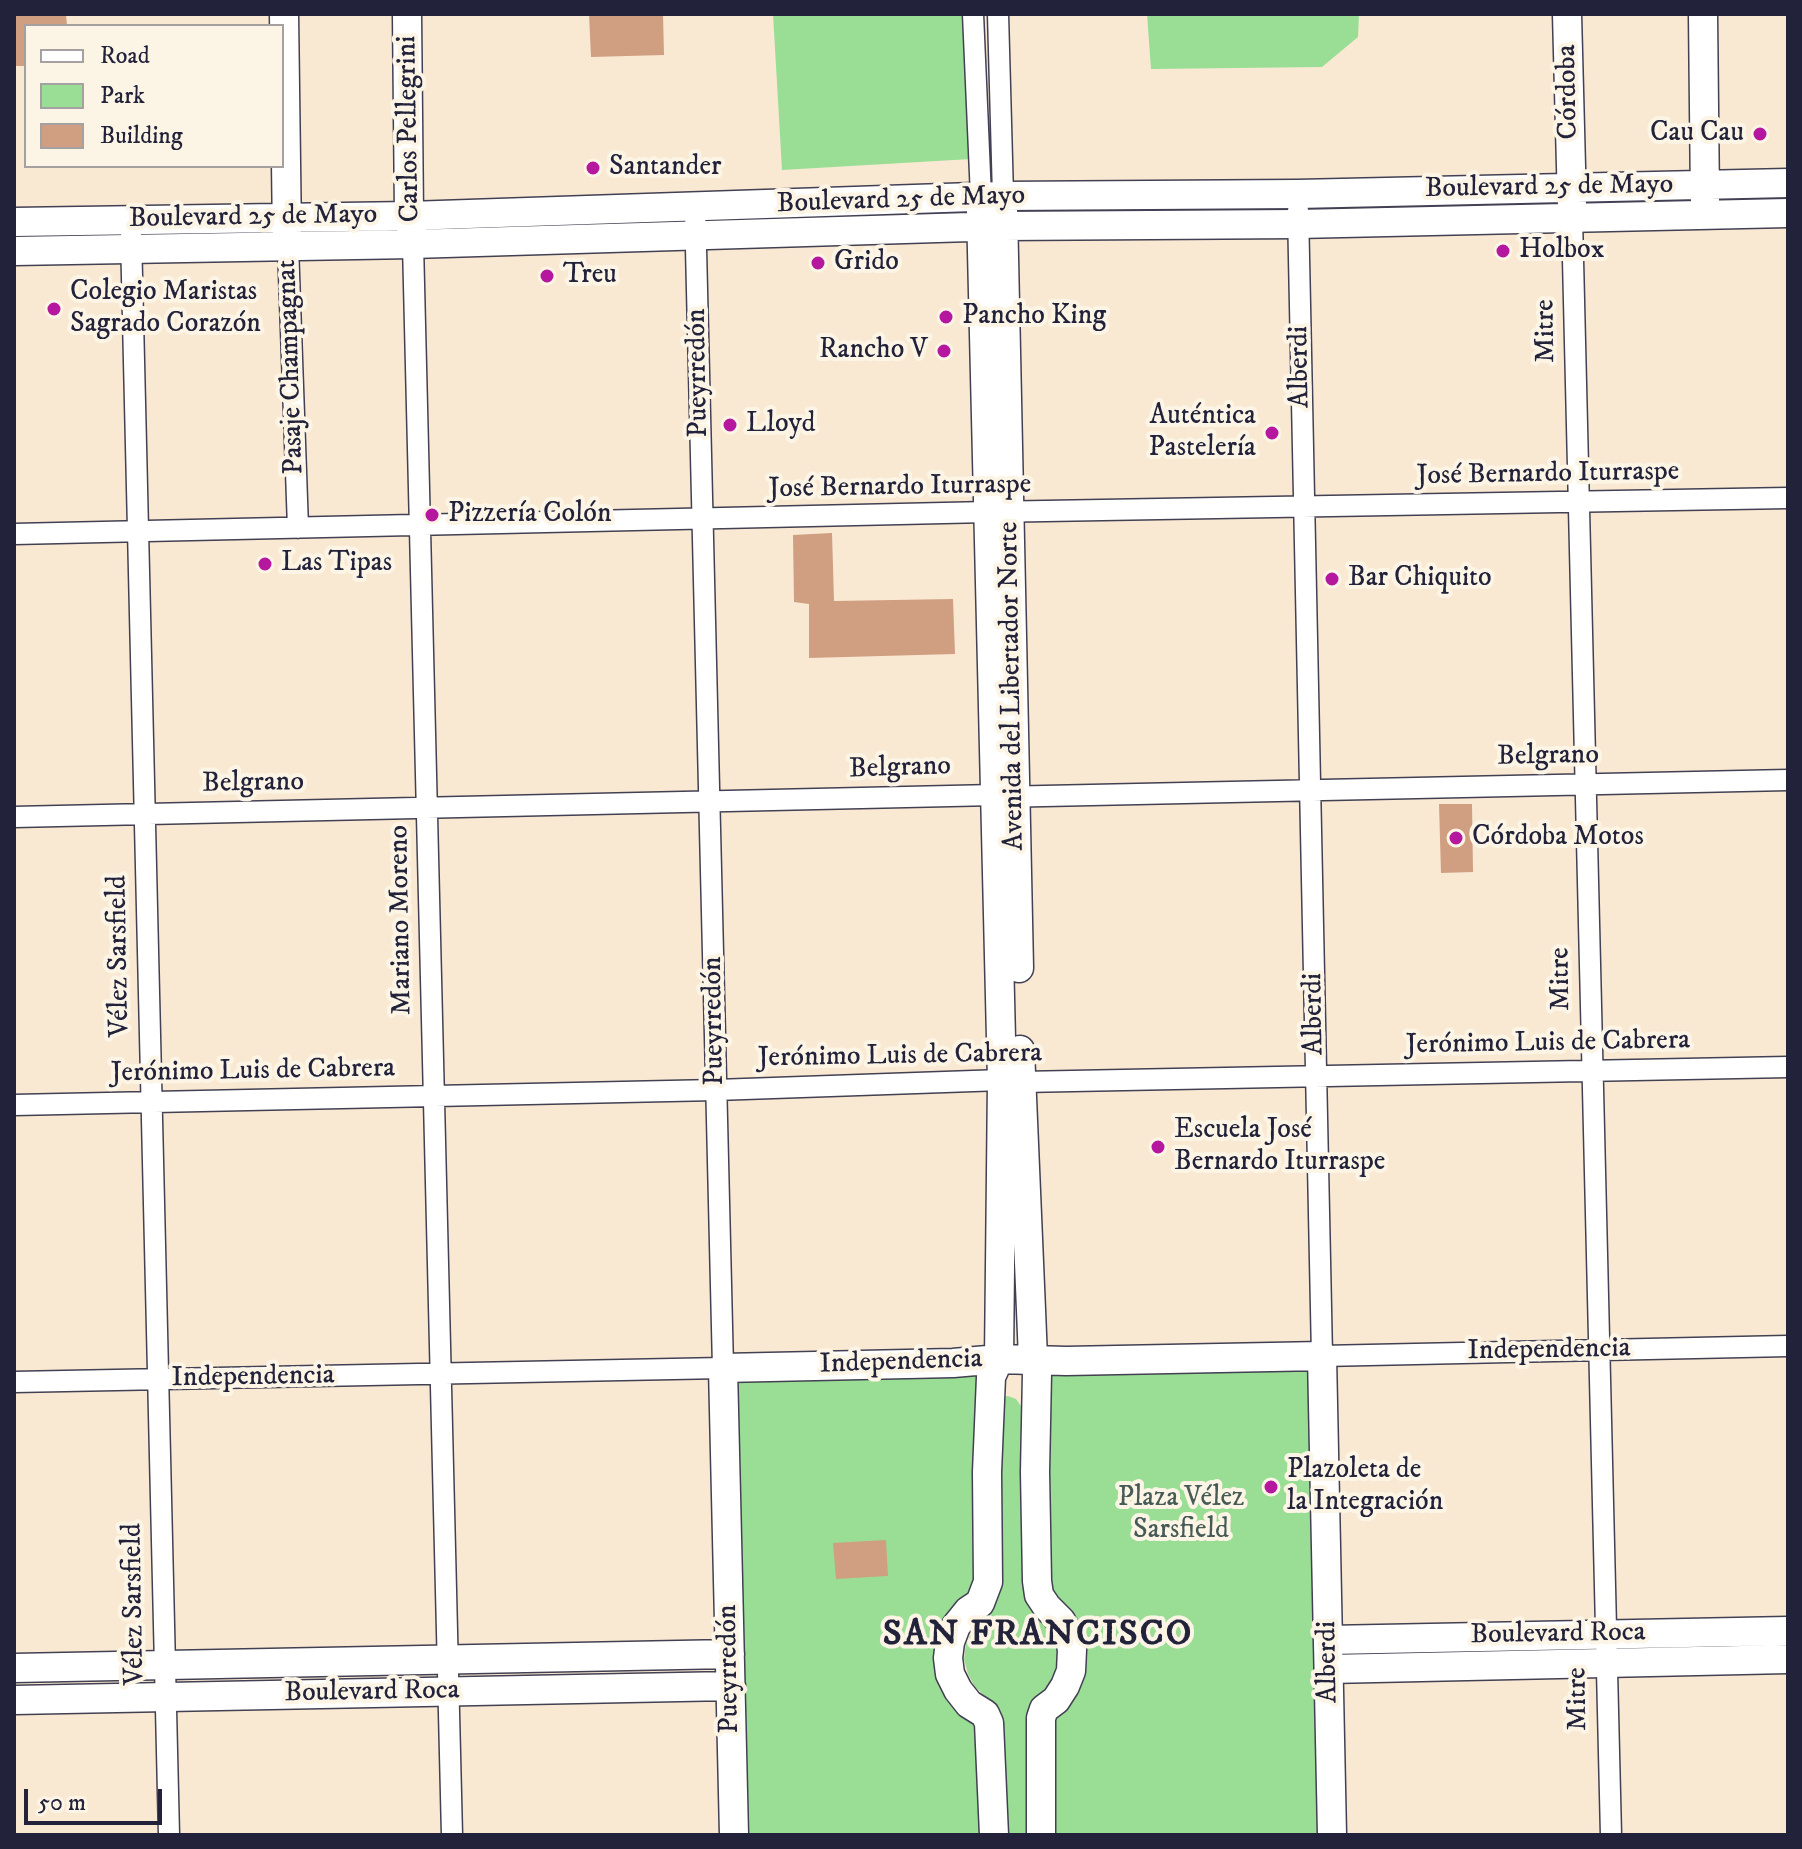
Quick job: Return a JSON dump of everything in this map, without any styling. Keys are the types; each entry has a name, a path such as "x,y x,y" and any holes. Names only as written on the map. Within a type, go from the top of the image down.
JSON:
{"main road":[{"name":"Pasaje Champagnat","path":"284,14 288,246"},
{"name":"Carlos Pellegrini","path":"407,14 409,216 413,244"},
{"name":"Córdoba","path":"1567,14 1572,218"},
{"path":"1703,14 1705,215"},
{"name":"Boulevard 25 de Mayo","path":"14,222 409,216 992,197 1788,183"},
{"name":"Avenida del Libertador Norte","path":"992,197 1012,1081 1033,1359 1037,1373 1035,1472 1039,1595 1061,1621 1069,1635 1072,1650 1071,1671 1065,1686 1056,1700 1044,1709 1041,1718 1041,1835"},
{"name":"Boulevard 25 de Mayo","path":"14,251 413,244 992,227 1788,213"},
{"name":"Avenida del Libertador Norte","path":"994,1835 989,1723 985,1714 969,1704 958,1690 950,1674 948,1658 956,1626 968,1611 980,1603 988,1582 987,1472 991,1377 999,1359 1012,1081"},
{"name":"Independencia","path":"723,1368 953,1363 999,1359 1066,1361 1322,1356"},
{"name":"Alberdi","path":"1322,1356 1332,1835"},
{"name":"Pueyrredón","path":"723,1368 734,1835"},
{"name":"Boulevard Roca","path":"1328,1640 1788,1631"},
{"name":"Boulevard Roca","path":"14,1668 730,1654"},
{"name":"Boulevard Roca","path":"1329,1669 1788,1659"},
{"name":"Boulevard Roca","path":"14,1700 731,1686"}],"street":[{"name":"Avenida del Libertador Norte","path":"973,14 992,197"},
{"name":"Avenida del Libertador Norte","path":"992,197 998,14"},
{"name":"Alberdi","path":"1297,194 1322,1356"},
{"name":"Pueyrredón","path":"695,207 723,1368"},
{"name":"Mitre","path":"1572,218 1611,1835"},
{"name":"Vélez Sarsfield","path":"131,219 169,1835"},
{"name":"Mariano Moreno","path":"413,244 452,1835"},
{"name":"Pasaje Champagnat","path":"288,246 298,528"},
{"name":"José Bernardo Iturraspe","path":"14,534 1788,498"},
{"name":"Belgrano","path":"14,817 1788,780"},
{"name":"Jerónimo Luis de Cabrera","path":"14,1105 1012,1081 1788,1067"},
{"name":"Independencia","path":"1322,1356 1788,1346"},
{"name":"Independencia","path":"14,1382 723,1368"}],"green space":[{"path":"773,14 964,14 971,159 782,170"},
{"path":"1147,14 1359,14 1358,37 1322,67 1151,69"},
{"name":"Plaza Vélez Sarsfield","path":"1322,1356 1332,1835 1041,1835 1041,1718 1065,1686 1051,1609 1045,1360"},
{"path":"979,1361 988,1582 950,1642 985,1714 994,1835 734,1835 723,1368"},
{"path":"1002,1397 1016,1399 1023,1409 1034,1611 1051,1633 1057,1648 1053,1678 1038,1703 1032,1835 1003,1835 996,1706 975,1687 964,1659 966,1644 992,1609 995,1600"}],"building":[{"path":"14,14 66,14 67,24 24,24 24,66 14,66"},
{"path":"589,14 663,14 664,55 591,57"},
{"path":"832,533 834,601 953,599 955,654 809,658 809,604 794,602 793,535"},
{"name":"Córdoba Motos","path":"1439,804 1472,804 1473,872 1441,873"},
{"path":"886,1540 888,1576 836,1579 833,1543"}],"place":[{"name":"Cau Cau","path":"1760,134"},
{"name":"Santander","path":"593,168"},
{"name":"Holbox","path":"1503,251"},
{"name":"Grido","path":"818,263"},
{"name":"Treu","path":"547,276"},
{"name":"Colegio Maristas Sagrado Corazón","path":"54,309"},
{"name":"Pancho King","path":"946,317"},
{"name":"Rancho V","path":"944,351"},
{"name":"Lloyd","path":"730,425"},
{"name":"Auténtica Pastelería","path":"1272,433"},
{"name":"Pizzería Colón","path":"432,515"},
{"name":"Las Tipas","path":"265,564"},
{"name":"Bar Chiquito","path":"1332,579"},
{"name":"Córdoba Motos","path":"1456,838"},
{"name":"Escuela José Bernardo Iturraspe","path":"1158,1147"},
{"name":"Plazoleta de la Integración","path":"1271,1487"}],"district":[{"name":"SAN FRANCISCO","path":"1038,1637"}]}
